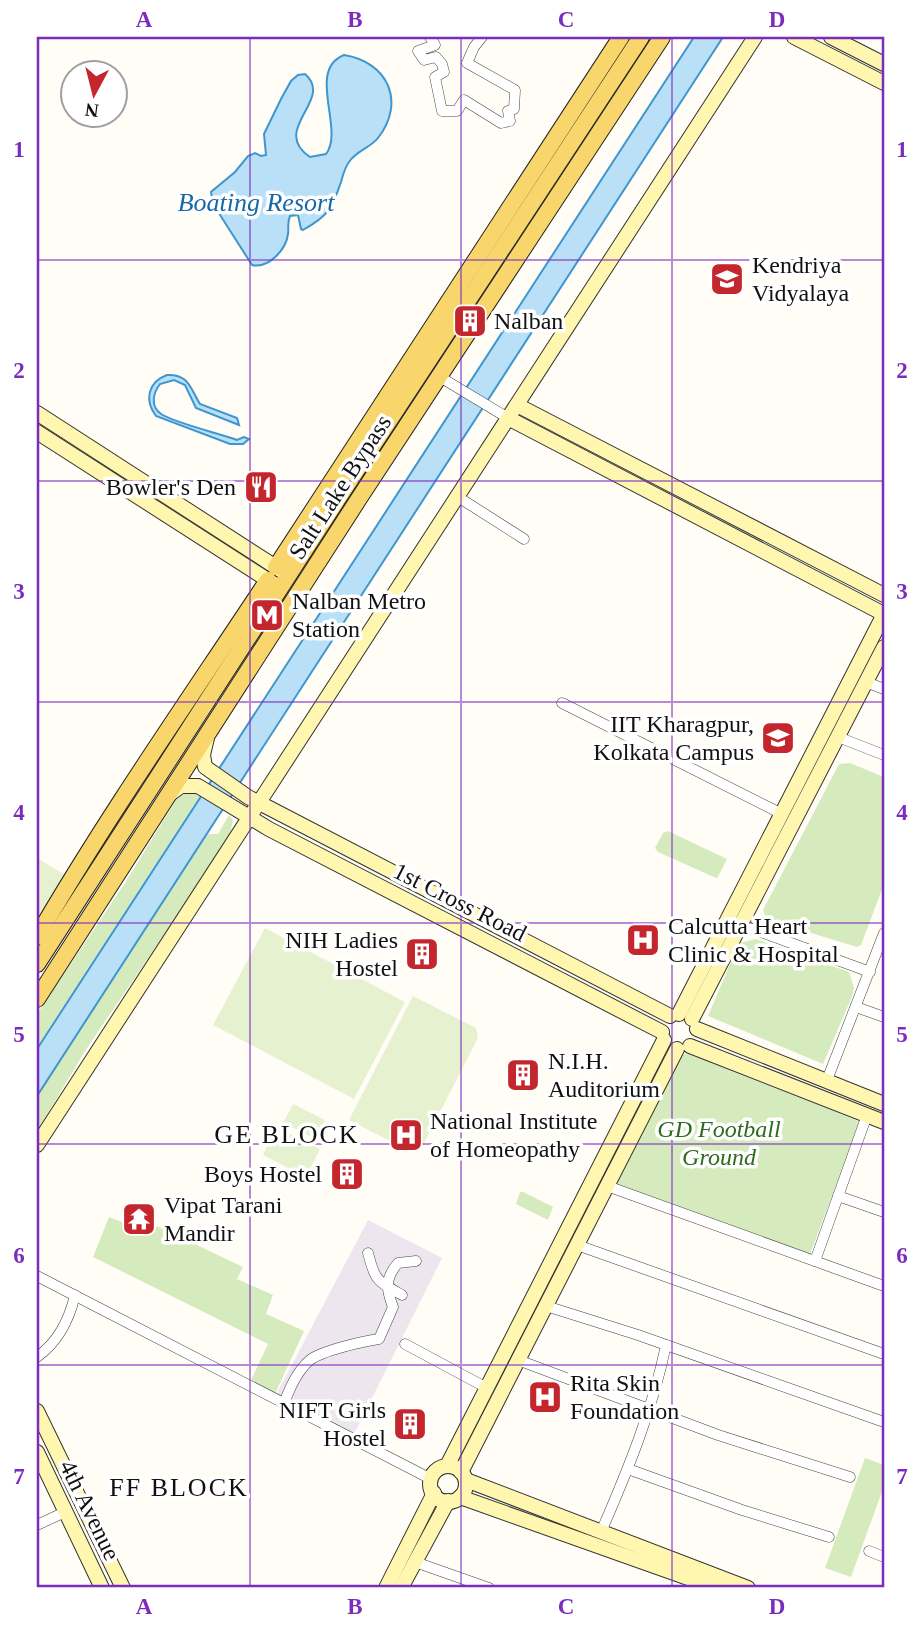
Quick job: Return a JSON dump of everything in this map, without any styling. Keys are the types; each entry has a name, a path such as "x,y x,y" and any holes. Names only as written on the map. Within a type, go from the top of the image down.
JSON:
{"main road":[{"name":"Salt Lake Bypass","path":"419,363 621,37"},
{"name":"Salt Lake Bypass","path":"37,937 132,785 201,683 278,578 419,363 641,37"},
{"name":"Salt Lake Bypass","path":"37,999 358,500 662,37"},
{"path":"419,363 440,377"},
{"name":"Salt Lake Bypass","path":"37,964 203,708 278,578"},
{"path":"201,683 203,708"},
{"path":"47,919 76,904"}],"street":[{"path":"430,37 435,45 418,51 424,60 436,57 442,64 444,72 435,77 442,111 457,111 464,100 501,123 510,121 508,111 514,109 515,90 467,63 482,37"},
{"path":"37,1145 253,800 458,497 755,37"},
{"path":"794,37 878,80 882,63 831,37"},
{"path":"440,377 508,418 881,618"},
{"path":"517,405 884,596 878,604 881,618 782,825 684,1020"},
{"path":"37,413 278,578"},
{"path":"37,432 278,578"},
{"path":"458,497 524,539"},
{"path":"684,1020 741,925 782,825 838,737 884,647"},
{"path":"866,682 884,689"},
{"path":"562,703 782,825"},
{"name":"1st Cross Road","path":"207,736 203,755 205,767 253,800 684,1020 884,1104"},
{"path":"838,737 884,755"},
{"name":"1st Cross Road","path":"169,795 181,786 198,786 244,815 560,979 663,1036"},
{"path":"354,873 363,858"},
{"path":"741,925 870,972"},
{"path":"827,1080 870,972 880,954 884,933"},
{"path":"560,979 568,963"},
{"path":"856,1007 884,1017"},
{"path":"447,1466 663,1036 666,1020 684,1020"},
{"path":"463,1476 518,1360 607,1186 683,1047 696,1039 684,1020"},
{"path":"663,1036 669,1046 683,1047 884,1122"},
{"path":"815,1261 867,1115"},
{"path":"607,1186 884,1286"},
{"path":"838,1196 884,1212"},
{"path":"577,1245 884,1354"},
{"path":"368,1253 372,1270 380,1284 402,1295"},
{"path":"284,1403 295,1378 312,1358 353,1343 379,1339 393,1307 387,1293 390,1272 398,1263 416,1261"},
{"path":"37,1276 284,1403 432,1486 438,1498 454,1499 748,1588"},
{"path":"37,1357 50,1348 63,1329 70,1316 75,1295"},
{"path":"545,1306 666,1345 884,1422"},
{"path":"512,1338 526,1345"},
{"path":"405,1345 487,1388"},
{"path":"601,1532 628,1469 658,1383 666,1345"},
{"path":"518,1360 730,1439 850,1477"},
{"name":"4th Avenue","path":"37,1411 123,1588"},
{"path":"37,1452 52,1446"},
{"name":"4th Avenue","path":"37,1452 102,1588"},
{"path":"386,1588 439,1468 457,1468 463,1476 465,1491 454,1499 401,1588"},
{"path":"628,1469 742,1510 829,1537"},
{"path":"463,1476 601,1532 649,1558 716,1588"},
{"path":"37,1525 65,1512"},
{"path":"543,1527 548,1512"},
{"path":"869,1551 884,1556"},
{"path":"415,1562 489,1588"}],"shaded area":[{"path":"368,1220 442,1258 353,1436 276,1395"}],"green space":[{"path":"850,763 884,777 884,884 861,945 857,947 766,919 763,910 839,764"},
{"path":"198,791 200,796 37,1047 37,1014 125,883 176,800 187,792"},
{"path":"229,815 233,820 229,839 87,1048 37,1131 37,1096 202,841 208,834 218,834"},
{"path":"668,831 727,859 718,877 658,852 655,848 663,833"},
{"path":"37,858 65,875 37,919"},
{"path":"265,928 405,1002 354,1099 213,1025"},
{"path":"756,939 849,972 853,994 823,1064 708,1016 739,943"},
{"path":"413,996 476,1028 478,1038 424,1143 420,1147 406,1149 349,1120"},
{"name":"GD Football Ground","path":"694,1052 860,1122 810,1254 614,1183 678,1056"},
{"path":"293,1104 325,1120 316,1139 283,1123"},
{"path":"276,1127 320,1149 306,1177 263,1155"},
{"path":"520,1192 553,1207 548,1220 516,1204"},
{"path":"109,1217 152,1234 157,1226 243,1267 237,1279 273,1295 266,1314 304,1331 275,1394 251,1380 268,1344 93,1257"},
{"path":"865,1458 884,1465 884,1486 851,1577 825,1568"}],"water":[{"path":"694,37 723,37 37,1096 37,1049"},
{"name":"Boating Resort","path":"344,55 372,66 388,86 391,111 386,124 378,138 355,155 348,164 335,199 324,216 303,230 298,215 290,216 287,240 280,252 264,264 252,265 213,204 211,192 235,172 248,156 255,153 266,155 264,134 291,81 298,75 305,74 312,84 313,94 298,125 296,136 299,146 310,157 326,154 331,143 328,73 333,63"},
{"path":"167,375 180,377 191,388 200,404 237,418 239,425 196,408 185,385 174,380 160,384 156,391 154,403 161,414 237,440 244,437 249,439 243,444 230,444 156,416 150,404 150,392 156,382"}],"place":[{"name":"Kendriya Vidyalaya","path":"727,279"},
{"name":"Nalban","path":"470,321"},
{"name":"Bowler's Den","path":"261,487"},
{"name":"Nalban Metro Station","path":"267,615"},
{"name":"IIT Kharagpur, Kolkata Campus","path":"778,738"},
{"name":"Calcutta Heart Clinic & Hospital","path":"643,940"},
{"name":"NIH Ladies Hostel","path":"422,954"},
{"name":"N.I.H. Auditorium","path":"523,1075"},
{"name":"National Institute of Homeopathy","path":"406,1135"},
{"name":"Boys Hostel","path":"347,1174"},
{"name":"Vipat Tarani Mandir","path":"139,1219"},
{"name":"Rita Skin Foundation","path":"545,1397"},
{"name":"NIFT Girls Hostel","path":"410,1424"}],"district":[{"name":"GE BLOCK","path":"287,1134"},
{"name":"FF BLOCK","path":"179,1487"}]}
